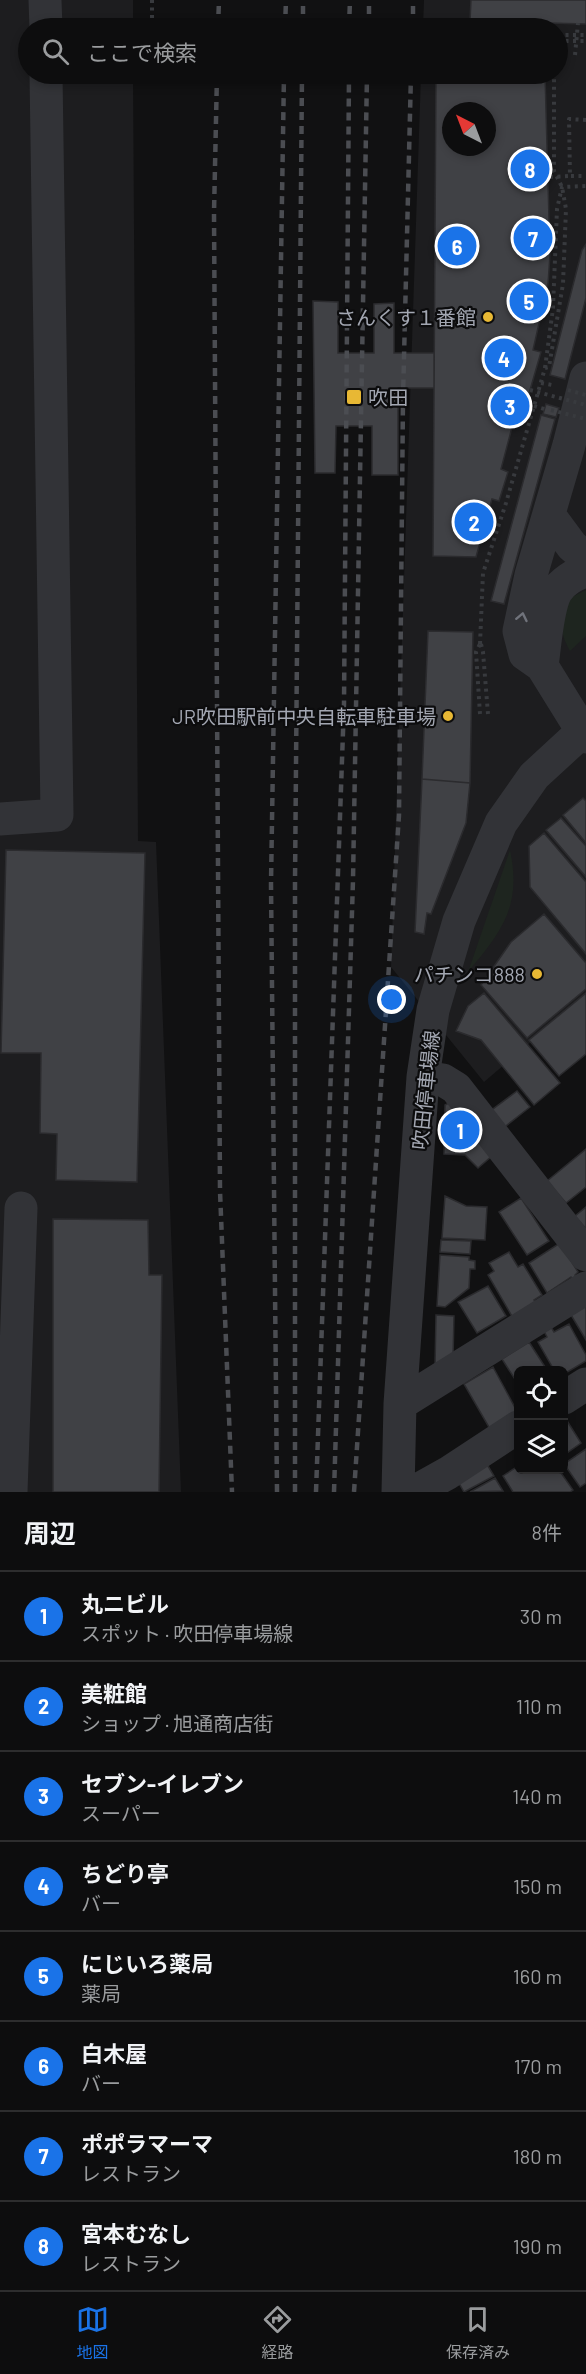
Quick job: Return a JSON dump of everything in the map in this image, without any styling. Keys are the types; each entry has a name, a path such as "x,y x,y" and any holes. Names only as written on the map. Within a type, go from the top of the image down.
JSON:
{"street":[{"path":"45,0 46,18"},
{"path":"0,819 57,815 46,84"},
{"path":"577,384 549,515 531,575 519,631 525,654 542,666 585,732"},
{"path":"549,515 572,546 586,558"},
{"path":"542,666 548,622 556,592 574,575 586,571"},
{"name":"吹田停車場線","path":"398,1492 400,1404 423,1077 434,1010 459,921 501,823 534,776 585,732"},
{"path":"423,1077 443,1080 456,1088 586,1255"},
{"path":"11,1492 21,1208"},
{"path":"400,1404 586,1288"},
{"path":"568,1395 586,1384"},
{"path":"414,1492 453,1482 514,1431"}],"path":[{"path":"152,0 152,18"},
{"path":"575,55 575,35 578,23"},
{"path":"568,35 586,35"},
{"path":"568,41 586,41"},
{"path":"545,368 549,367 563,284 566,209 561,187 554,171 554,84"},
{"path":"570,176 570,120 586,120"},
{"path":"550,177 586,176"},
{"path":"561,187 586,186"},
{"path":"488,714 483,652 480,644 483,573 545,368 553,308 557,209 561,187"},
{"path":"541,382 554,386"},
{"path":"577,384 586,395"},
{"path":"531,390 586,405"},
{"path":"534,406 586,419"},
{"path":"480,644 476,652 480,714"}],"shaded area":[{"path":"0,0 133,0 133,18 18,18 18,84 133,84 138,841 156,842 181,1492 0,1492"},
{"path":"424,0 586,0 586,995 484,1082 391,967 421,84 568,84 568,18 423,18"},
{"path":"586,590 586,636 570,651 563,636 563,619 570,598"},
{"path":"510,850 513,887 506,917 491,944 468,972"}],"building":[{"path":"471,0 586,0 586,24 568,24 568,18 470,18"},
{"name":"さんくす１番館","path":"436,84 545,84 550,255 548,284 533,350 541,352 522,418 515,416 501,469 508,472 499,501 492,499 476,557 433,556"},
{"path":"586,244 586,298 565,379 550,375 582,250"},
{"path":"313,301 338,302 338,353 374,353 374,304 394,303 394,353 434,353 434,388 398,388 398,475 372,475 372,426 336,426 335,473 315,473"},
{"path":"546,404 559,408 556,417 543,414"},
{"path":"541,415 555,419 504,604 491,601"},
{"name":"JR吹田駅前中央自転車駐車場","path":"428,631 473,632 470,783 422,779"},
{"path":"422,779 470,783 466,823 431,914 427,913 424,934 415,932"},
{"path":"583,798 586,801 586,843 563,815"},
{"path":"561,818 586,846 586,877 546,830"},
{"path":"544,833 586,882 586,954 530,887 529,846"},
{"path":"6,850 145,853 137,1182 56,1180 57,1134 40,1133 41,1053 1,1053"},
{"name":"パチンコ888","path":"544,914 586,963 586,989 527,1038 481,985 511,942"},
{"path":"484,993 560,1083 534,1105 481,1040 456,1031 468,1006"},
{"path":"586,993 586,1054 559,1076 529,1040"},
{"path":"517,1091 530,1107 502,1129 489,1112"},
{"path":"455,1100 493,1155 478,1168 465,1155 444,1154 445,1105"},
{"path":"586,1149 586,1187 566,1203 547,1181"},
{"path":"445,1196 466,1206 487,1207 485,1240 442,1238"},
{"path":"521,1198 549,1241 527,1255 499,1212"},
{"path":"586,1207 586,1229 575,1216"},
{"path":"53,1219 148,1220 149,1275 162,1275 159,1492 53,1492"},
{"path":"441,1240 471,1241 470,1254 440,1252"},
{"path":"560,1243 578,1272 575,1275 579,1281 575,1283 571,1277 547,1293 529,1263"},
{"path":"509,1252 518,1267 523,1264 542,1295 534,1300 538,1306 513,1318 488,1275 494,1271 489,1263"},
{"path":"440,1255 469,1257 469,1260 475,1261 475,1269 470,1269 469,1288 445,1307 437,1306"},
{"path":"488,1286 506,1316 477,1333 458,1302"},
{"path":"586,1306 586,1340 571,1315"},
{"path":"436,1315 454,1316 453,1358 435,1366"},
{"path":"569,1324 586,1355 586,1361 568,1372 568,1366 552,1366 538,1342 547,1337 544,1331 551,1327 554,1332"},
{"path":"529,1342 544,1366 514,1366 514,1378 502,1359"},
{"path":"493,1367 514,1406 514,1415 490,1429 464,1384"},
{"path":"568,1422 581,1443 568,1452"},
{"path":"586,1449 586,1483 580,1487 568,1470 568,1461"},
{"path":"485,1461 494,1476 464,1492 456,1478"},
{"path":"514,1469 514,1474 562,1474 573,1490 570,1492 513,1492 503,1476"},
{"path":"495,1478 503,1491 470,1492"}],"railway":[{"path":"218,18 219,0"},
{"path":"285,18 286,0"},
{"path":"303,0 303,18"},
{"path":"349,18 350,0"},
{"path":"369,0 369,18"},
{"path":"413,0 413,18"},
{"path":"217,84 214,213 220,1191 232,1492"},
{"path":"277,1492 271,884 284,84"},
{"path":"295,1492 295,882 302,84"},
{"path":"316,1492 344,704 349,84"},
{"path":"334,1492 353,880 367,84"},
{"path":"354,1492 399,815 403,398 411,84"}],"place":[{"name":"宮本むなし","path":"530,169"},
{"name":"ポポラマーマ","path":"533,238"},
{"name":"白木屋","path":"457,246"},
{"name":"にじいろ薬局","path":"529,301"},
{"name":"さんくす１番館","path":"488,317"},
{"name":"ちどり亭","path":"504,358"},
{"name":"吹田","path":"354,397"},
{"name":"セブン-イレブン","path":"510,406"},
{"name":"美粧館","path":"474,522"},
{"name":"JR吹田駅前中央自転車駐車場","path":"448,716"},
{"name":"パチンコ888","path":"537,974"},
{"name":"丸ニビル","path":"460,1130"}]}
